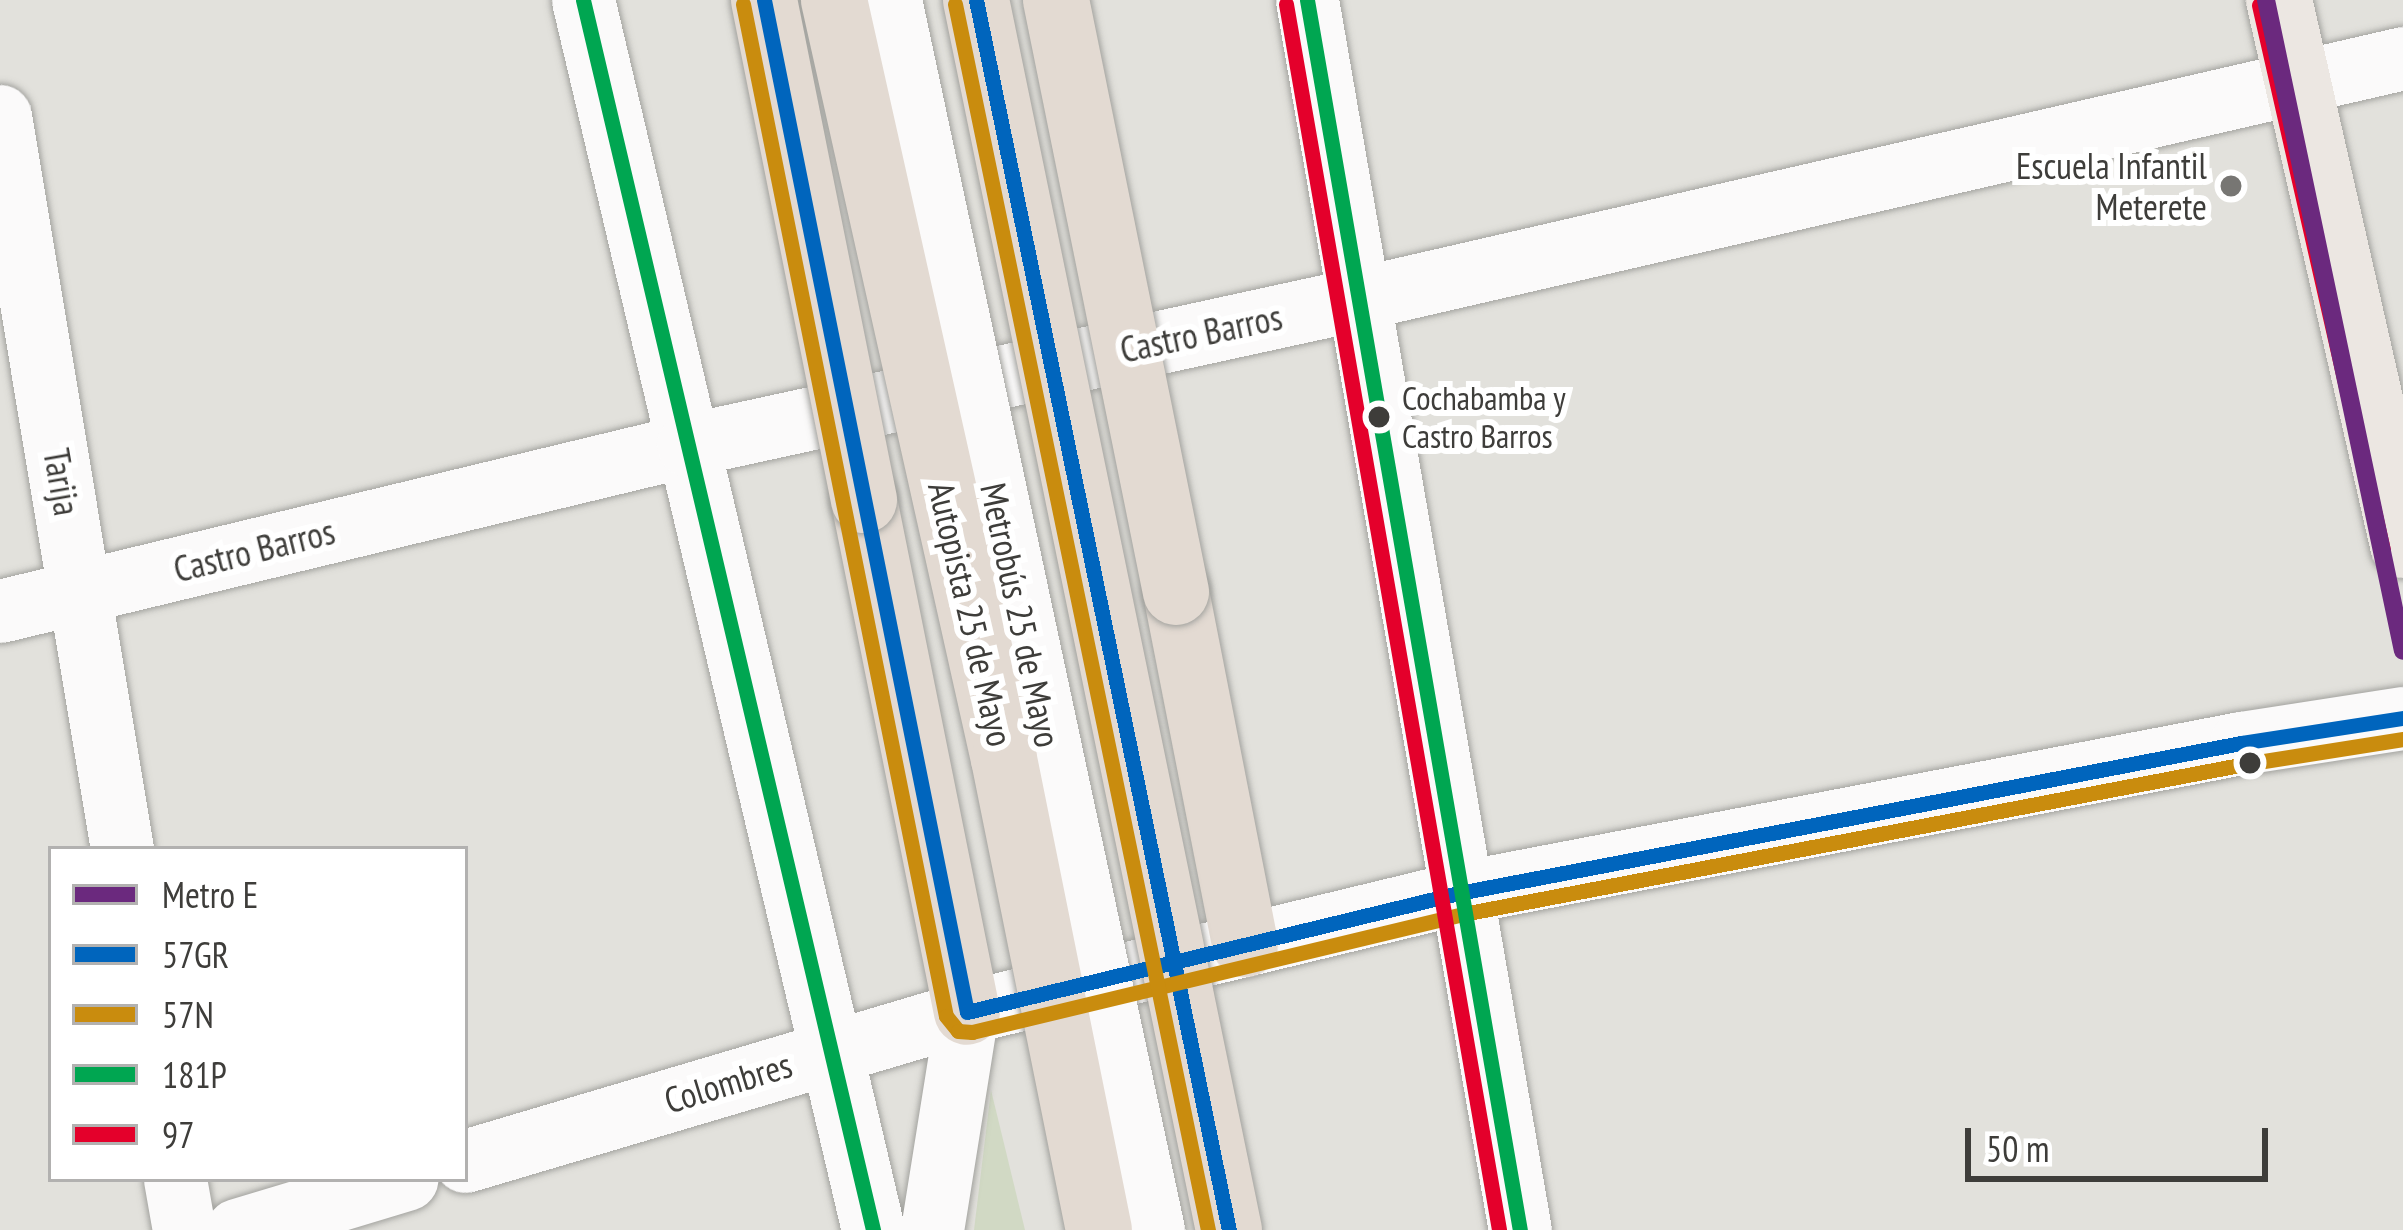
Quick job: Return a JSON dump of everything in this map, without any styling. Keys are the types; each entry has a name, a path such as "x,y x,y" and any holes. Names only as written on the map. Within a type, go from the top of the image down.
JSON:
{"highway":[{"path":"764,0 967,1012"},
{"name":"Autopista 25 de Mayo","path":"833,0 1004,759 1100,1230"},
{"path":"976,0 1229,1230"},
{"path":"1056,0 1245,944"}],"main road":[{"path":"2279,0 2403,545"}],"street":[{"path":"584,0 873,1230"},
{"name":"Metrobús 25 de Mayo","path":"890,0 1153,1230"},
{"path":"1307,0 1520,1230"},
{"name":"Castro Barros","path":"0,611 688,446 1358,299 2403,58"},
{"name":"Tarija","path":"0,116 122,846"},
{"name":"Colombres","path":"468,1160 967,1012 1459,893 2241,743 2403,718"},
{"path":"932,1230 967,1012"},
{"path":"176,1182 184,1230"},
{"path":"237,1230 396,1182"}],"green space":[{"path":"991,1090 1025,1230 974,1230"}],"metro line":[{"name":"E","path":"2266,0 2403,651"}],"transit line":[{"name":"181P","path":"583,0 873,1230"},
{"name":"57GR","path":"764,0 967,1012 1459,893 2241,743 2403,718"},
{"name":"57GR","path":"976,0 1229,1230"},
{"name":"181P","path":"1307,0 1520,1230"},
{"name":"57N","path":"743,4 946,1016 958,1031 972,1032 1463,914 2245,764 2403,739"},
{"name":"57N","path":"955,4 1208,1230"},
{"name":"97","path":"1286,4 1499,1230"},
{"name":"97","path":"2259,5 2383,550"}],"place":[{"name":"Escuela Infantil Meterete","path":"2231,186"},
{"name":"Cochabamba y Castro Barros","path":"1379,417"}]}
